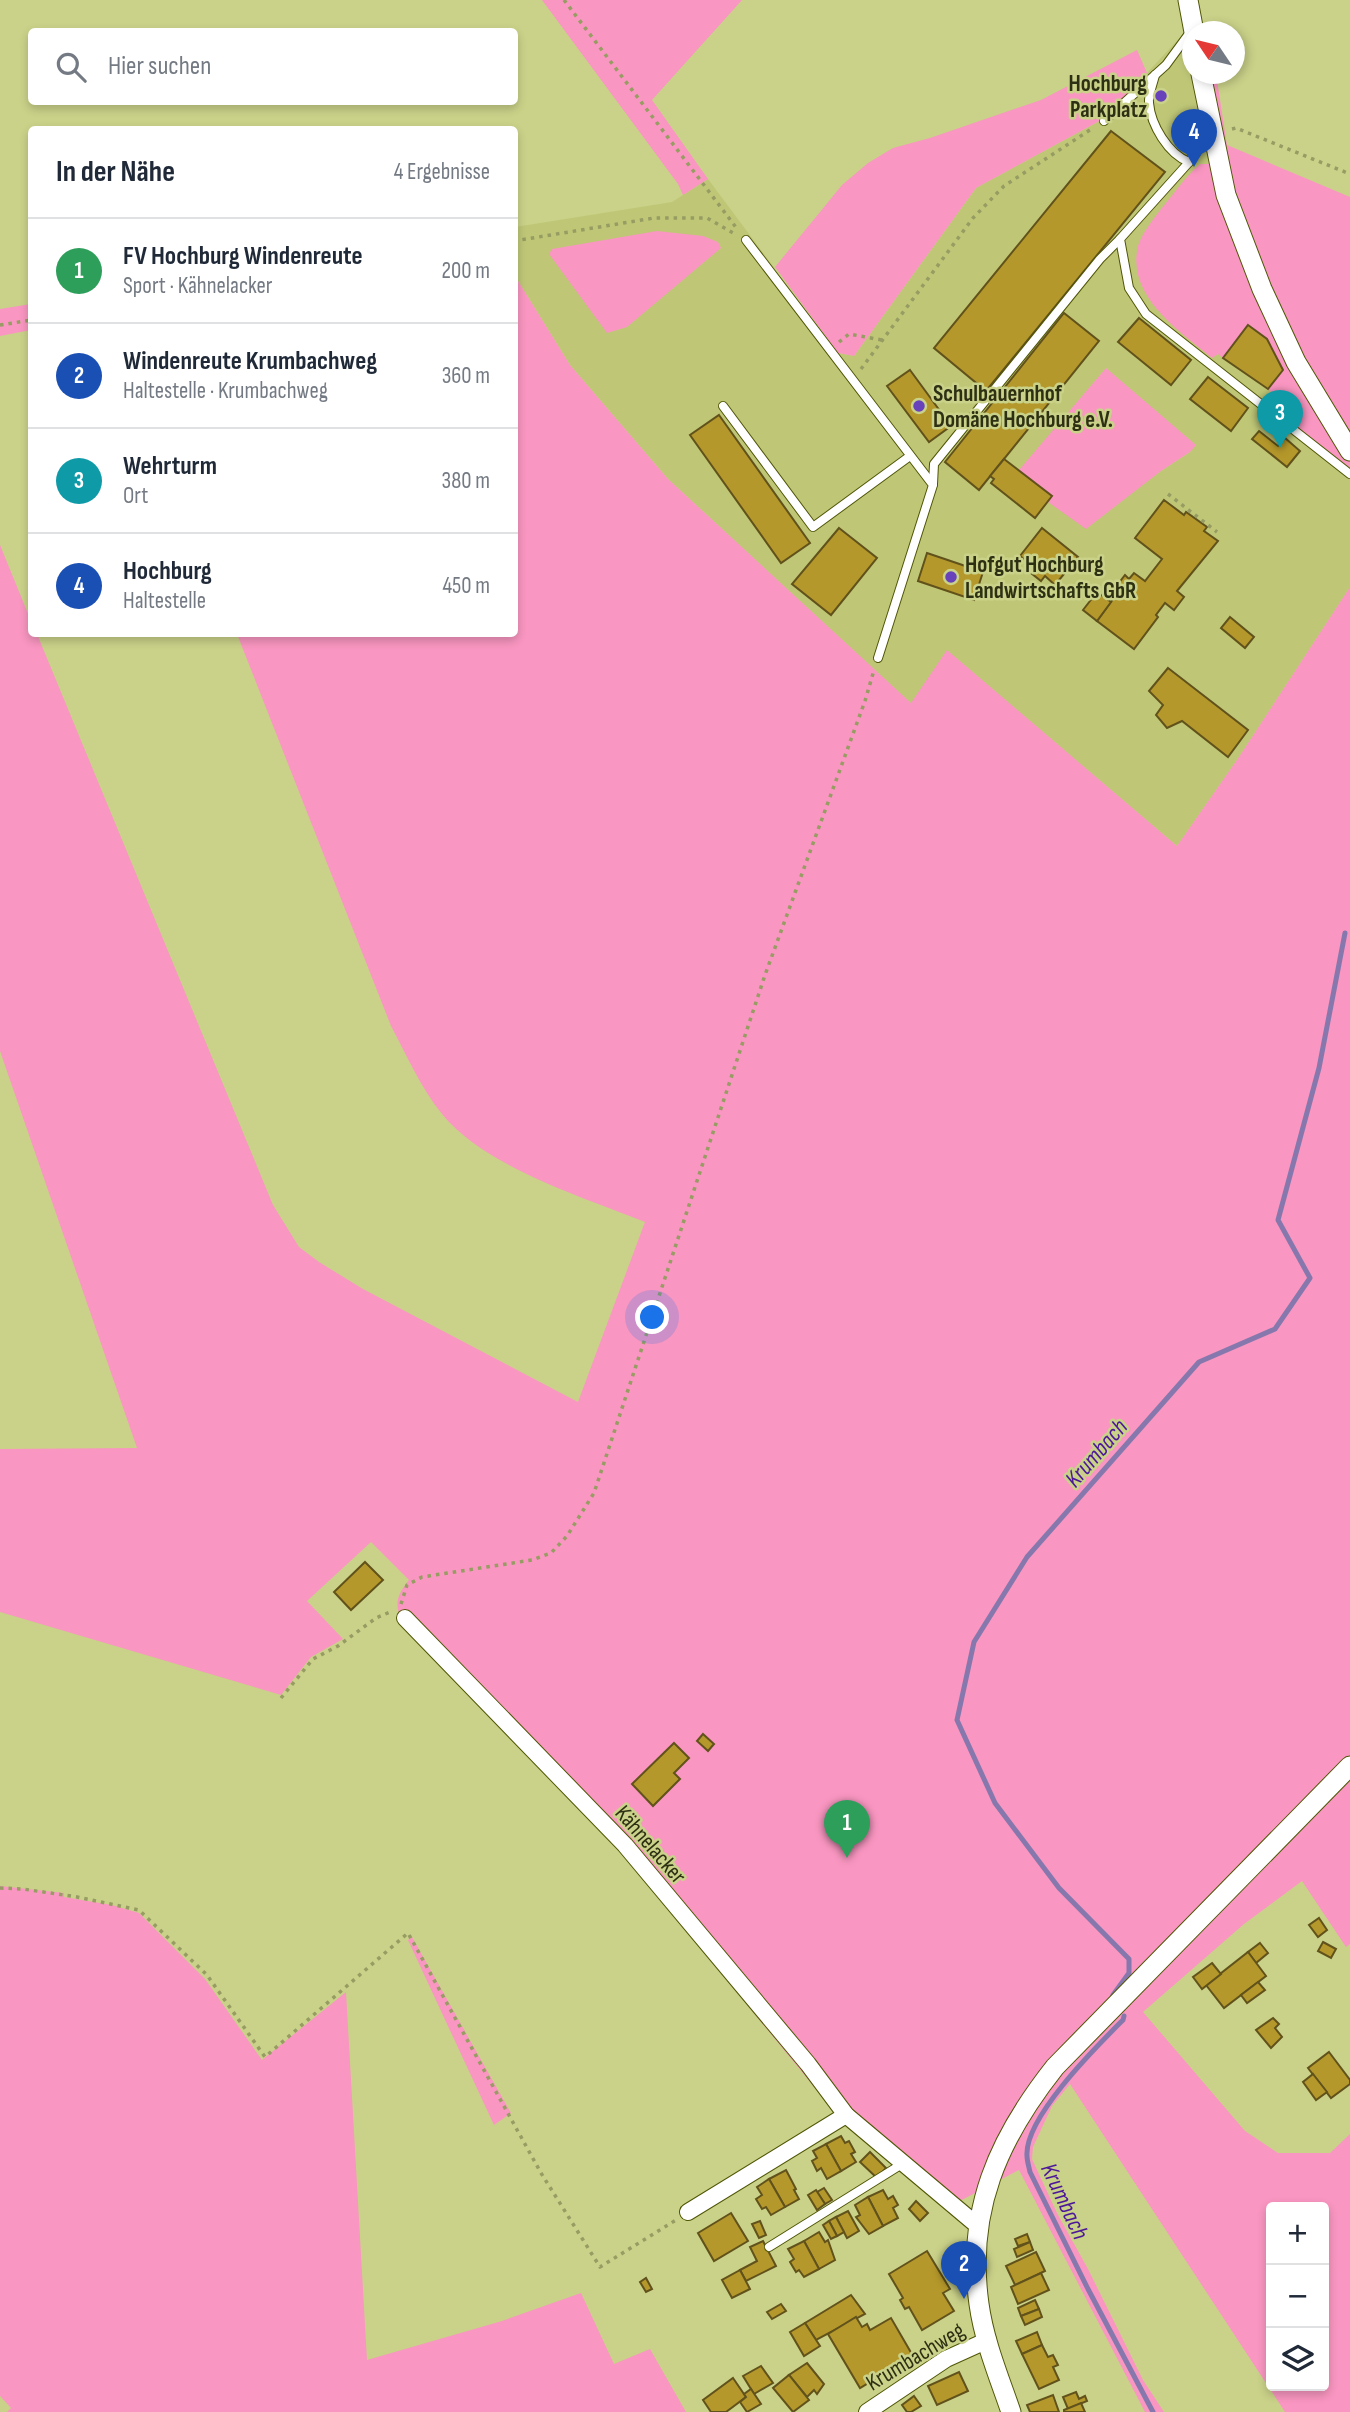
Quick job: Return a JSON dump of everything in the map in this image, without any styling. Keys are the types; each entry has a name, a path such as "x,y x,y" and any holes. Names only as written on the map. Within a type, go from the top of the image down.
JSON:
{"street":[{"path":"1188,0 1192,21"},
{"path":"1203,84 1226,195 1262,289 1296,362 1350,451"},
{"name":"Kähnelacker","path":"405,1618 625,1845 808,2064 846,2115 978,2226"},
{"path":"1011,2412 979,2305 976,2273 978,2226 995,2163 1010,2132 1029,2100 1055,2067 1350,1766"},
{"path":"688,2212 846,2115"},
{"name":"Krumbachweg","path":"867,2412 946,2360 988,2340"}],"lane":[{"path":"1104,121 1166,65 1182,45"},
{"path":"1155,75 1149,102 1158,132 1168,146 1189,162"},
{"path":"878,658 933,485 934,464 1100,258 1189,162 1211,131"},
{"path":"1120,239 1129,288 1146,314 1350,474"},
{"path":"746,240 933,485"},
{"path":"723,406 813,527 910,457"},
{"path":"769,2247 902,2164"}],"path":[{"path":"564,0 746,240"},
{"path":"852,380 973,218 1004,186 1104,121"},
{"path":"1211,131 1236,128 1350,174"},
{"path":"518,240 654,218 707,218 746,240"},
{"path":"0,326 28,321"},
{"path":"829,350 849,334 882,340"},
{"path":"1168,494 1217,532"},
{"path":"281,1698 313,1659 338,1646 376,1618 400,1608 407,1585 422,1577 532,1560 551,1553 566,1536 594,1493 765,975 865,701 878,658"},
{"path":"0,1888 88,1899 139,1910 207,1975 265,2057 408,1933 541,2173 600,2267 688,2212"}],"shaded area":[{"path":"542,0 742,0 652,100 708,179 683,195 678,184"},
{"path":"1182,35 1182,84 1195,84 1205,136 1350,463 1350,587 1239,757 1177,846 947,651 911,704 668,479 570,365 518,281 518,227 672,202 708,179 838,353 854,356 976,188 1105,118","holes":["1106,368 1190,452 1161,471 1019,471"]},
{"path":"1137,50 1147,73 1105,118 976,188 854,356 838,353 775,267 842,185 868,163 893,148 1041,100"},
{"path":"1195,84 1218,84 1227,145 1350,197 1350,468 1269,405 1273,394 1268,389 1283,370 1248,325 1223,358 1218,354 1212,358 1158,311 1140,281 1136,264 1138,246 1145,231 1189,174 1200,164 1209,164"},
{"path":"657,231 703,236 718,242 721,248 627,327 607,333 549,254 552,249"},
{"path":"518,281 570,365 668,479 911,703 947,650 1177,846 1239,757 1350,587 1350,1944 1346,1947 1302,1881 1244,1924 1143,2012 1245,2131 1278,2153 1330,2153 1350,2134 1350,2412 1285,2412 1271,2391 1329,2391 1329,2202 1266,2202 1266,2383 1070,2084 1052,2106 1033,2147 1032,2159 1143,2380 1164,2412 1145,2412 1019,2170 956,2203 837,2115 621,1850 401,1619 398,1598 409,1580 371,1542 307,1601 343,1639 311,1657 281,1695 0,1612 0,1449 137,1448 0,1051 0,545 28,614 28,637 38,637 273,1205 299,1247 363,1289 578,1402 645,1222 565,1191 483,1150 442,1114 415,1072 391,1026 238,637 518,637"},
{"path":"28,304 28,331 0,336 0,309"},
{"path":"1106,368 1196,445 1086,529 1048,502 1019,470"},
{"path":"0,1886 64,1893 64,1897 112,1905 139,1913 205,1979 262,2060 346,1992 367,2360 502,2321 581,2293 614,2364 650,2349 686,2412 7,2412 11,2408 0,2396"},
{"path":"412,1937 511,2113 494,2125 408,1940"}],"building":[{"path":"1111,131 1165,172 986,391 934,348"},
{"path":"1064,313 1099,341 979,490 945,462"},
{"path":"1139,318 1191,360 1171,385 1118,342"},
{"path":"1248,325 1267,339 1283,370 1268,389 1223,358"},
{"name":"Schulbauernhof Domäne Hochburg e.V.","path":"910,370 951,426 929,442 887,386"},
{"path":"1208,377 1248,408 1231,431 1190,399"},
{"path":"719,415 810,543 781,563 690,435"},
{"path":"1259,431 1278,446 1285,438 1300,451 1287,467 1252,439"},
{"path":"1004,459 1052,496 1035,518 991,483 994,479 990,476"},
{"path":"1164,500 1207,527 1204,531 1218,541 1177,591 1184,597 1174,610 1165,603 1134,649 1097,621 1119,591 1115,588 1125,575 1129,579 1134,573 1145,581 1162,559 1135,538"},
{"path":"839,528 877,558 831,615 792,584"},
{"path":"1042,528 1078,557 1055,585 1045,576 1041,581 1026,569 1030,564 1020,556"},
{"name":"Hofgut Hochburg Landwirtschafts GbR","path":"927,553 983,572 974,600 918,581"},
{"path":"1097,592 1111,602 1097,621 1083,610"},
{"path":"1230,617 1254,637 1245,648 1221,628"},
{"path":"1168,668 1248,730 1228,757 1182,721 1167,728 1156,715 1163,705 1149,691"},
{"path":"365,1562 383,1580 351,1610 334,1592"},
{"path":"703,1734 714,1744 708,1751 697,1741"},
{"path":"674,1743 689,1758 674,1773 680,1779 653,1806 632,1784"},
{"path":"1319,1918 1327,1930 1318,1937 1309,1925"},
{"path":"1323,1942 1336,1949 1331,1958 1318,1951"},
{"path":"1260,1943 1268,1953 1256,1963 1248,1952"},
{"path":"1248,1952 1266,1976 1224,2008 1206,1985"},
{"path":"1212,1963 1221,1974 1202,1989 1193,1977"},
{"path":"1258,1982 1265,1990 1247,2003 1241,1995"},
{"path":"1273,2018 1279,2024 1275,2028 1282,2037 1271,2048 1256,2030"},
{"path":"1329,2052 1350,2080 1350,2084 1331,2098 1308,2068"},
{"path":"1313,2074 1327,2092 1316,2100 1303,2082"},
{"path":"841,2136 845,2143 849,2141 855,2152 851,2154 856,2162 841,2171 826,2144"},
{"path":"826,2144 841,2171 827,2179 821,2168 817,2171 812,2161 817,2158 813,2151"},
{"path":"870,2152 886,2168 877,2178 860,2162"},
{"path":"786,2170 799,2199 785,2207 769,2179"},
{"path":"769,2179 785,2207 771,2215 766,2207 762,2209 756,2199 762,2195 757,2187"},
{"path":"824,2188 832,2200 825,2204 817,2192"},
{"path":"816,2190 825,2204 817,2210 808,2195"},
{"path":"883,2190 888,2199 893,2196 898,2205 893,2208 898,2218 883,2226 868,2197"},
{"path":"868,2197 883,2226 869,2234 856,2217 860,2215 855,2205"},
{"path":"916,2201 928,2213 920,2221 909,2209"},
{"path":"848,2211 859,2231 847,2238 836,2217"},
{"path":"731,2213 748,2241 714,2261 698,2233"},
{"path":"836,2217 844,2232 837,2236 829,2221"},
{"path":"760,2221 766,2235 759,2238 752,2224"},
{"path":"829,2221 837,2236 831,2239 823,2225"},
{"path":"819,2232 825,2242 828,2240 835,2260 819,2269 804,2241"},
{"path":"1027,2234 1030,2242 1018,2246 1015,2239"},
{"path":"763,2241 776,2266 746,2281 740,2270 757,2261 750,2247"},
{"path":"804,2241 819,2269 804,2277 799,2270 796,2272 790,2262 794,2259 788,2249"},
{"path":"1030,2242 1033,2250 1017,2257 1014,2249"},
{"path":"927,2251 950,2289 943,2293 954,2311 922,2330 909,2307 905,2309 900,2300 903,2298 889,2274"},
{"path":"1036,2252 1045,2271 1015,2285 1006,2266"},
{"path":"740,2270 750,2289 732,2298 722,2280"},
{"path":"1041,2273 1049,2290 1018,2304 1011,2287"},
{"path":"646,2278 652,2289 646,2292 640,2282"},
{"path":"851,2295 865,2314 816,2340 805,2323"},
{"path":"1035,2300 1039,2309 1021,2316 1018,2308"},
{"path":"781,2304 786,2311 772,2319 767,2312"},
{"path":"1039,2309 1042,2317 1025,2325 1021,2316"},
{"path":"856,2317 862,2327 867,2324 870,2330 891,2318 913,2356 860,2388 828,2334"},
{"path":"805,2323 820,2346 804,2356 790,2332"},
{"path":"1037,2332 1042,2345 1022,2354 1016,2341"},
{"path":"1042,2345 1048,2357 1053,2355 1058,2365 1053,2367 1059,2380 1039,2389 1022,2354"},
{"path":"807,2363 824,2384 817,2394 814,2390 807,2397 789,2375"},
{"path":"761,2366 773,2383 754,2394 743,2376"},
{"path":"959,2372 968,2391 937,2405 928,2386"},
{"path":"789,2375 809,2400 793,2412 773,2388"},
{"path":"733,2378 746,2397 726,2412 711,2412 703,2400"},
{"path":"751,2389 761,2404 747,2412 740,2402 746,2397 744,2394"},
{"path":"1076,2392 1079,2399 1085,2396 1087,2401 1068,2409 1063,2397"},
{"path":"1053,2395 1059,2412 1030,2412 1027,2405"},
{"path":"914,2396 921,2406 907,2412 902,2405"},
{"path":"1081,2403 1085,2412 1064,2412 1064,2410"}],"waterway":[{"name":"Krumbach","path":"1113,1995 1129,1973 1129,1959 1059,1888 995,1803 957,1720 974,1642 1027,1557 1199,1362 1275,1329 1310,1278 1278,1220 1319,1068 1345,933"},
{"name":"Krumbach","path":"1124,2016 1049,2103 1029,2140 1027,2158 1030,2172 1088,2289 1153,2412"}],"place":[{"name":"Hochburg Parkplatz","path":"1161,96"},
{"name":"Hochburg","path":"1194,167"},
{"name":"Schulbauernhof Domäne Hochburg e.V.","path":"919,406"},
{"name":"Wehrturm","path":"1280,448"},
{"name":"Hofgut Hochburg Landwirtschafts GbR","path":"951,577"},
{"name":"FV Hochburg Windenreute","path":"847,1858"},
{"name":"Windenreute Krumbachweg","path":"964,2299"}]}
